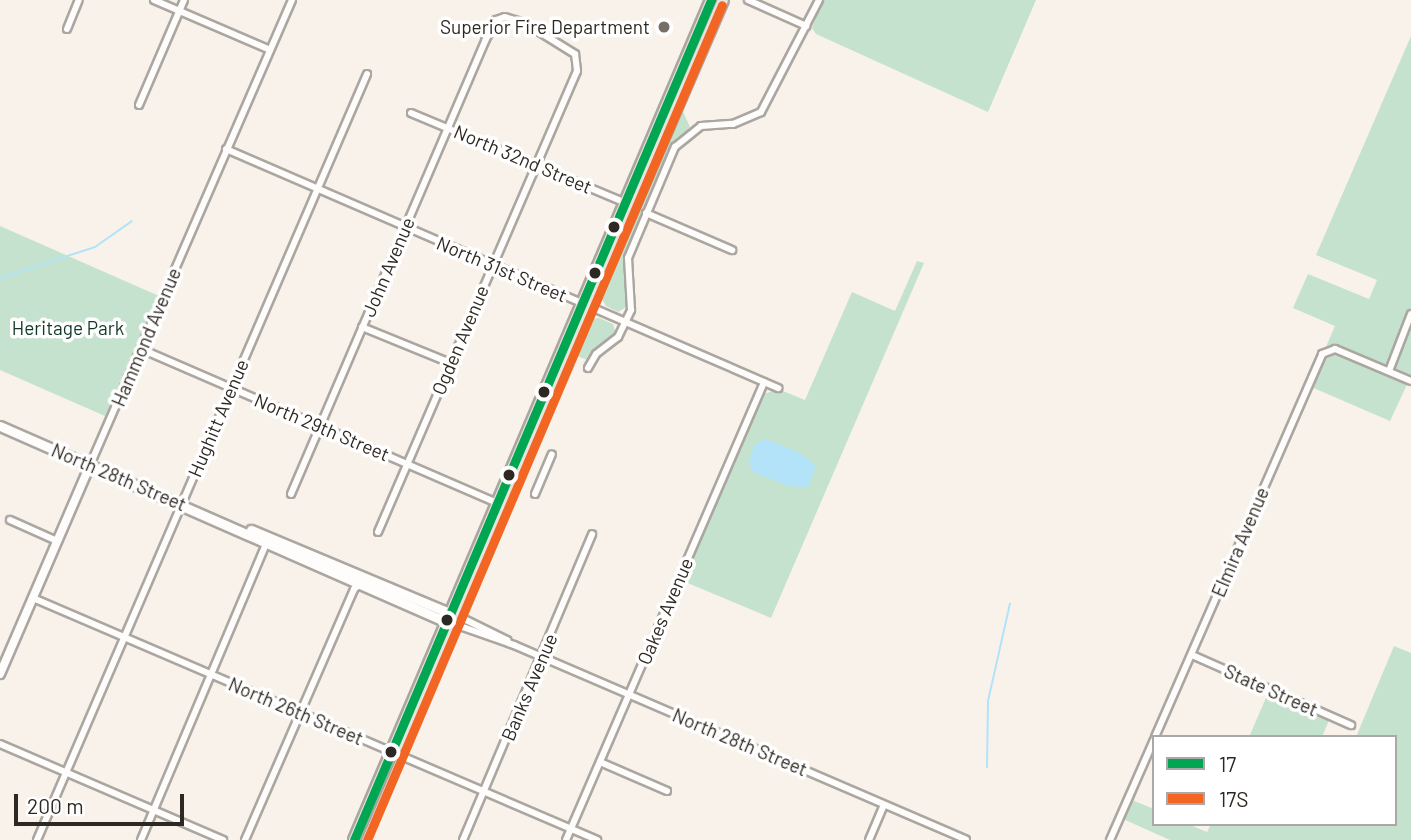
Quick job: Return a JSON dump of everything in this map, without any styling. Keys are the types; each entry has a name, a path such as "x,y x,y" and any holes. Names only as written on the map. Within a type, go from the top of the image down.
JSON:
{"main road":[{"path":"354,840 392,752 406,733 451,618 628,204 711,0"},
{"path":"628,204 723,0"},
{"name":"North 28th Street","path":"0,426 239,528 397,591 451,618"},
{"name":"North 28th Street","path":"267,539 359,583 451,618"}],"street":[{"path":"67,29 79,0"},
{"path":"153,0 270,50"},
{"path":"139,105 184,0"},
{"name":"Hammond Avenue","path":"0,674 292,0"},
{"path":"748,0 806,26"},
{"path":"587,369 596,354 617,339 626,322 633,301 628,258 680,141 701,125 733,124 761,112 818,0"},
{"name":"John Avenue","path":"291,494 447,127 496,20 505,16 558,40 575,54 576,71"},
{"name":"Ogden Avenue","path":"378,531 576,71"},
{"name":"Hughitt Avenue","path":"37,840 367,74"},
{"name":"North 32nd Street","path":"411,113 628,204"},
{"name":"North 31st Street","path":"226,149 778,388"},
{"path":"646,213 732,250"},
{"path":"1411,314 1389,371 1411,380"},
{"path":"362,327 450,363"},
{"name":"North 29th Street","path":"141,349 499,504"},
{"name":"Elmira Avenue","path":"1156,735 1306,386 1328,351 1335,349 1389,371"},
{"name":"Oakes Avenue","path":"566,840 764,382"},
{"path":"535,494 552,454"},
{"path":"10,520 57,541"},
{"name":"Banks Avenue","path":"463,840 593,534"},
{"path":"141,840 267,539"},
{"path":"245,840 359,583 397,591"},
{"name":"North 26th Street","path":"33,598 597,840"},
{"name":"North 28th Street","path":"451,618 966,840"},
{"name":"State Street","path":"1192,655 1351,725"},
{"path":"0,744 223,840"},
{"name":"Elmira Avenue","path":"1110,840 1152,745"},
{"path":"600,762 667,791"},
{"path":"869,840 884,805"}],"green space":[{"path":"823,0 1036,0 988,112 816,34 812,28"},
{"path":"1411,36 1411,376 1390,421 1309,386 1335,326 1293,308 1308,274 1369,299 1377,280 1316,255"},
{"path":"680,105 690,127 671,147 626,251 628,306 618,312 606,306 601,297"},
{"name":"Heritage Park","path":"0,226 159,296 105,416 0,370"},
{"path":"917,261 924,263 771,618 683,581 764,394 778,389 805,400 852,292 895,311"},
{"path":"599,318 613,324 616,334 587,360 573,354 590,319"},
{"path":"1394,646 1411,653 1411,840 1170,840 1123,819 1132,800 1152,808 1152,826 1193,826 1207,832 1210,826 1397,826 1397,735 1357,735"},
{"path":"1269,691 1330,718 1323,735 1250,735"}],"water":[{"path":"765,439 800,453 816,466 808,487 788,486 753,472 749,462 754,445"}],"waterway":[{"path":"0,278 95,247 132,221"},
{"path":"987,767 988,701 1010,603"}],"transit line":[{"name":"17","path":"354,840 711,0"},
{"name":"17S","path":"367,840 722,5"}],"place":[{"name":"Superior Fire Department","path":"664,27"}]}
